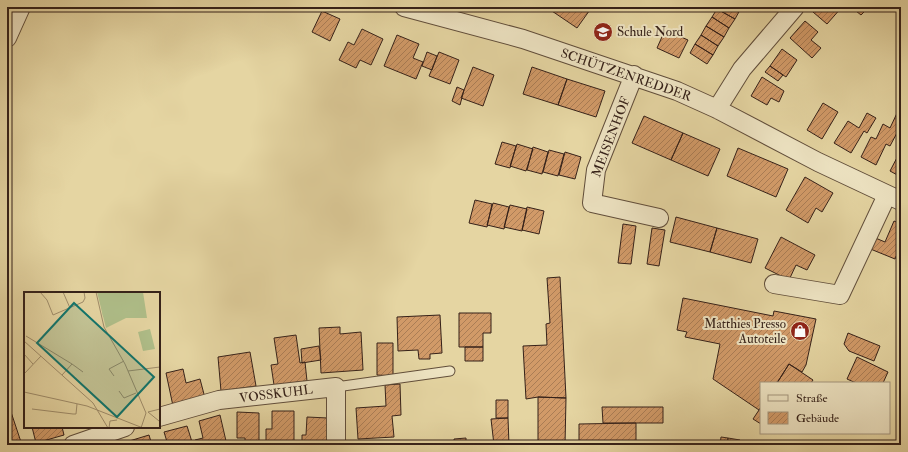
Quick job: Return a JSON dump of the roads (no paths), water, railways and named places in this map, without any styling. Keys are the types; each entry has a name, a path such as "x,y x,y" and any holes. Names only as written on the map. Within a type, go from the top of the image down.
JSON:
{"street":[{"path":"7,38 21,7"},
{"name":"SCHÜTZENREDDER","path":"404,7 523,39 634,75 677,91 717,109 818,162 894,198"},
{"path":"717,109 742,68 795,7"},
{"name":"MEISENHOF","path":"634,75 596,170 592,203 659,218"},
{"path":"774,284 840,295 894,198"},
{"path":"336,387 336,445"},
{"name":"VOSSKUHL","path":"160,417 219,400 336,387"},
{"path":"73,445 122,428"}],"lane":[{"path":"336,387 450,370"}],"place":[{"name":"Schule Nord","path":"603,32"},
{"name":"Matthies Presso Autoteile","path":"800,331"}]}
